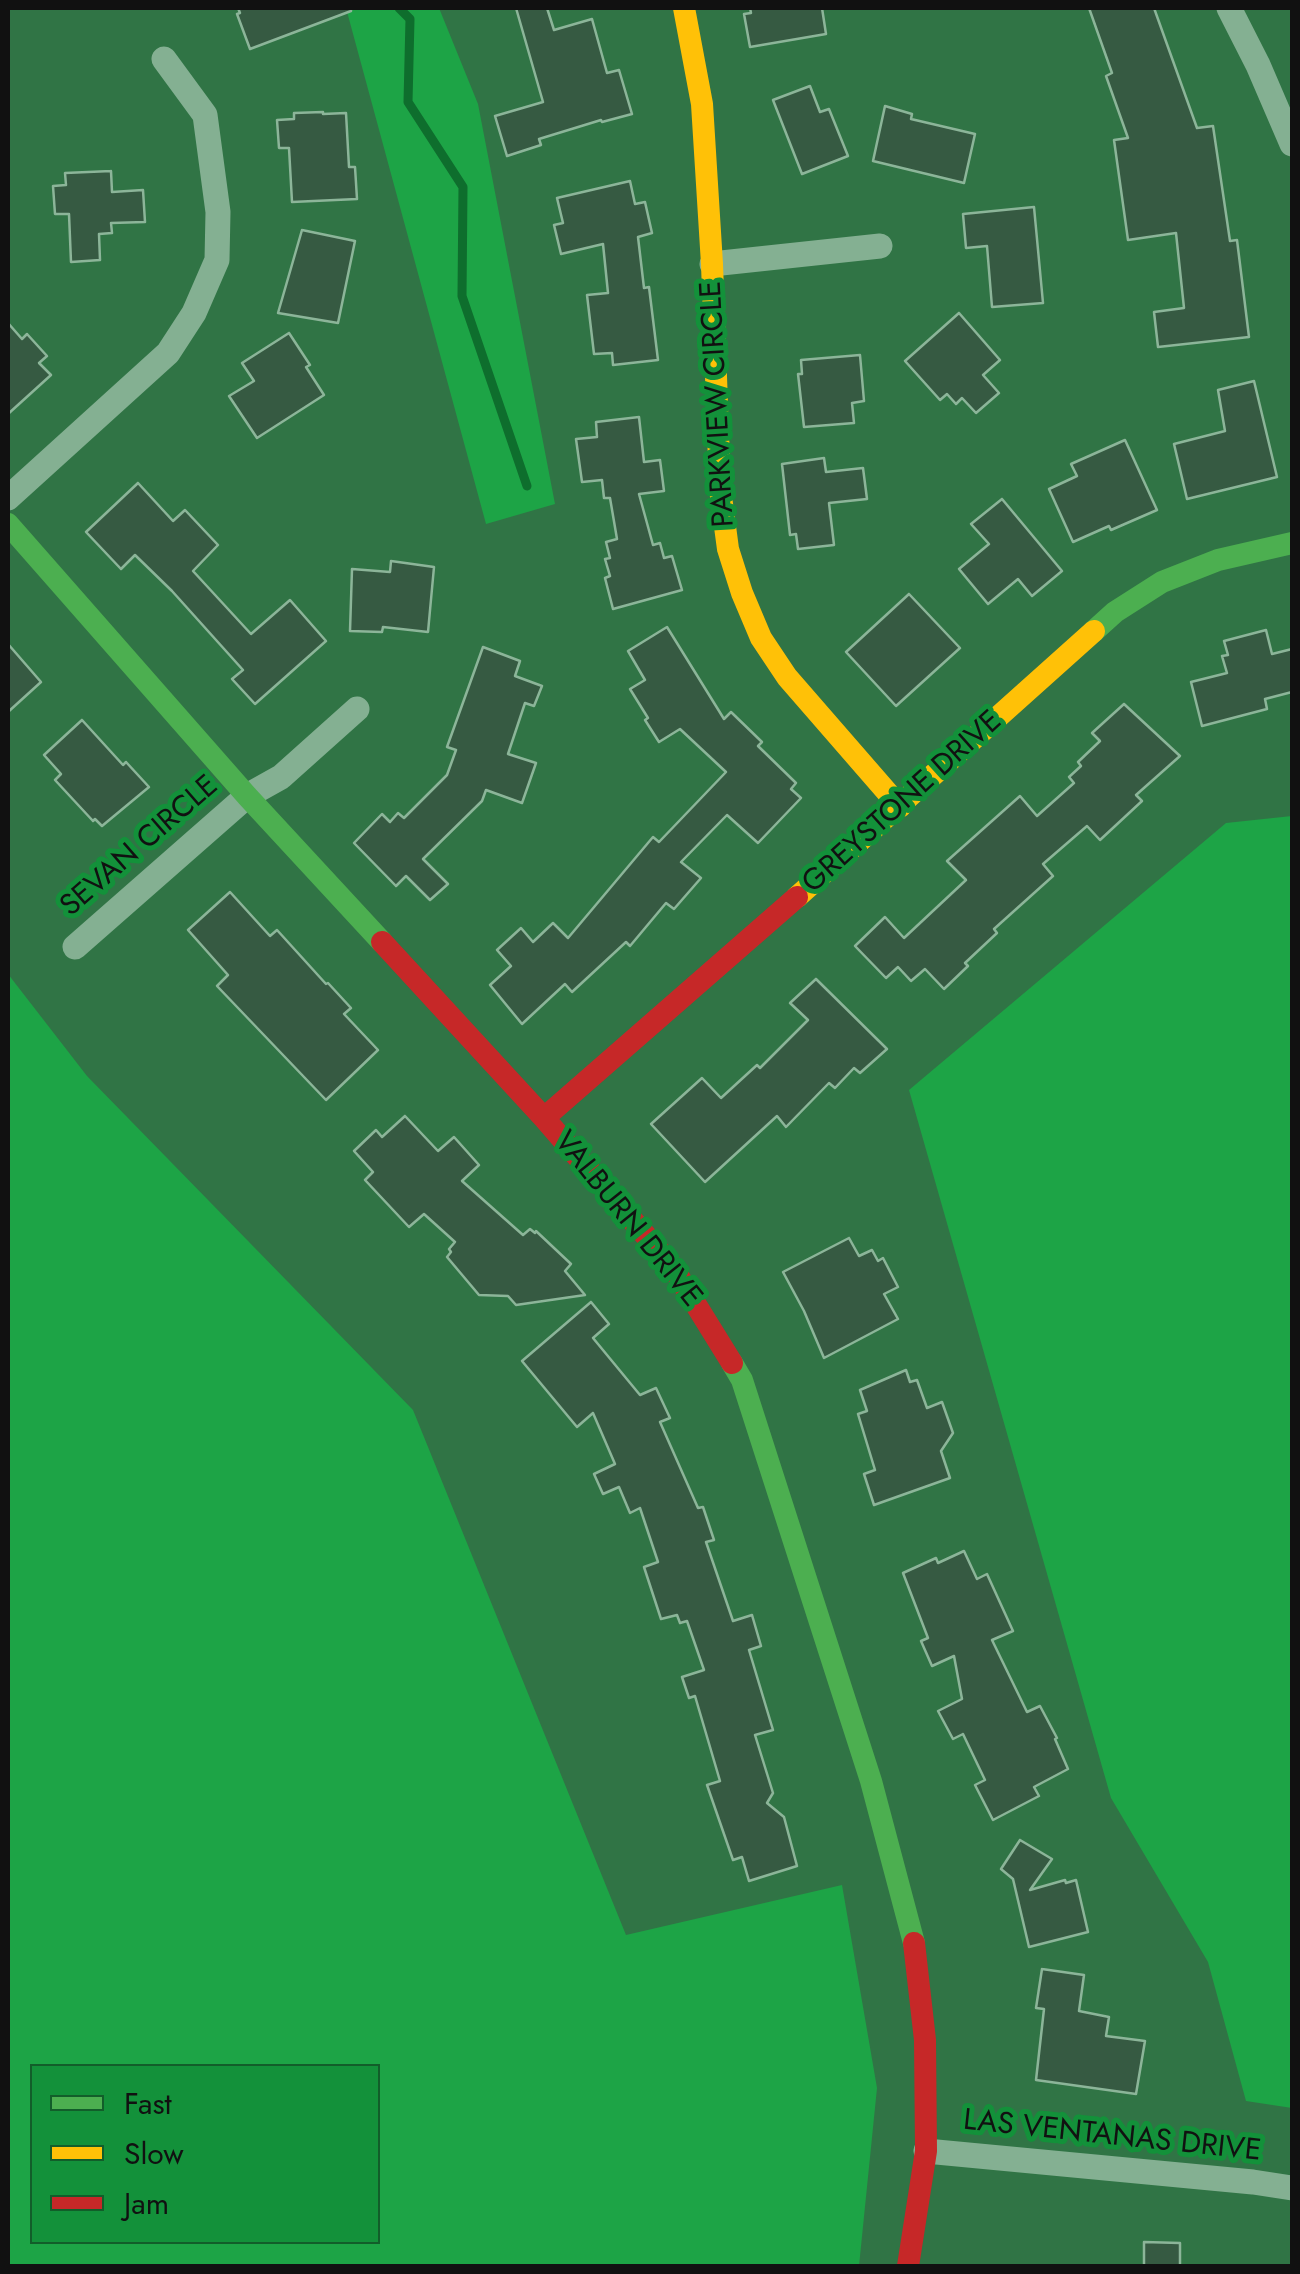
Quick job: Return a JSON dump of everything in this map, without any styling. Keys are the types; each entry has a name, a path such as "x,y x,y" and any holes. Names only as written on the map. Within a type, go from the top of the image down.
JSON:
{"street":[{"name":"PARKVIEW CIRCLE","path":"684,8 702,104 720,490 728,548 761,638 786,677 900,807"},
{"path":"1228,8 1292,144"},
{"path":"8,498 168,352 194,313 217,260 218,212 204,115 164,60"},
{"path":"712,264 880,246"},
{"name":"VALBURN DRIVE","path":"8,524 247,796 544,1118 672,1266 742,1380 871,1780 915,1945 925,2040 926,2151 908,2266"},
{"name":"GREYSTONE DRIVE","path":"544,1118 900,807 1114,612 1162,582 1218,560 1292,543"},
{"name":"SEVAN CIRCLE","path":"75,947 247,796 280,777 357,709"},
{"name":"LAS VENTANAS DRIVE","path":"926,2151 1292,2188"}],"green space":[{"path":"346,8 439,8 478,104 555,504 486,524"},
{"path":"1292,816 1292,2108 1246,2101 1208,1962 1111,1798 909,1090 1226,823"},
{"path":"8,974 87,1076 413,1410 626,1935 842,1885 877,2088 859,2266 8,2266"}],"building":[{"path":"238,8 351,8 351,11 250,49"},
{"path":"516,8 547,8 554,30 592,19 607,73 619,70 632,114 539,139 541,145 507,156 495,116 543,102"},
{"path":"750,8 822,8 826,34 750,47 744,14 751,13"},
{"path":"1089,8 1154,8 1197,128 1213,126 1230,241 1237,240 1249,337 1158,347 1154,312 1184,308 1176,233 1128,240 1114,140 1128,138 1106,76 1112,73"},
{"path":"810,86 820,112 829,109 848,156 802,174 773,100"},
{"path":"885,106 912,114 911,119 975,134 964,183 873,161"},
{"path":"294,113 346,113 349,167 355,167 357,199 292,202 289,148 279,148 277,120 294,119"},
{"path":"111,171 112,192 143,190 145,222 111,223 112,233 99,234 100,260 71,262 69,214 55,214 53,186 66,185 65,173"},
{"path":"630,181 635,204 645,202 652,233 638,237 658,360 613,365 612,353 594,354 587,295 608,293 603,244 561,254 554,225 563,223 557,198"},
{"path":"1034,207 1043,303 992,307 987,246 966,248 963,214"},
{"path":"302,230 355,241 338,323 278,313"},
{"path":"959,313 1000,360 983,375 999,393 976,413 962,398 956,404 947,394 940,400 905,361"},
{"path":"8,323 22,339 27,334 47,356 39,363 51,375 8,414"},
{"path":"289,333 324,395 257,438 229,396 254,381 242,363"},
{"path":"860,355 864,401 852,403 854,423 804,427 798,374 802,374 801,360"},
{"path":"1254,381 1277,477 1187,499 1174,444 1225,431 1218,390"},
{"path":"639,417 644,462 660,460 664,491 639,494 653,545 660,543 664,558 672,556 682,590 613,609 605,578 610,576 606,542 617,539 610,498 604,498 602,480 582,482 576,439 597,437 596,422"},
{"path":"1125,440 1157,510 1073,542 1049,489 1077,476 1071,464"},
{"path":"824,458 826,472 863,468 867,499 829,503 834,545 798,549 796,534 790,535 782,464"},
{"path":"138,483 173,521 185,510 218,545 193,571 251,634 290,600 326,641 255,704 232,679 243,670 172,591 135,555 121,569 86,532"},
{"path":"1002,499 1062,571 1032,596 1018,579 988,604 959,569 989,544 971,524"},
{"path":"391,561 434,567 428,632 383,627 382,632 350,631 352,569 390,572"},
{"path":"909,594 960,648 896,706 846,652"},
{"path":"667,627 724,719 731,712 762,742 758,746 796,783 791,789 801,798 758,843 727,815 681,862 701,878 674,909 666,903 630,946 626,942 572,992 565,984 522,1024 490,985 511,966 497,950 521,928 533,942 553,923 568,938 653,837 659,842 726,772 680,729 659,742 630,689 645,680 628,651"},
{"path":"1266,630 1272,654 1292,649 1292,692 1265,699 1267,709 1202,726 1191,682 1227,673 1222,656 1228,655 1224,641"},
{"path":"8,644 41,682 8,712"},
{"path":"483,647 520,661 515,676 542,686 534,706 525,703 508,754 536,763 522,803 486,790 482,801 423,859 448,884 430,900 406,876 396,886 354,843 382,814 390,822 398,813 404,818 447,775 456,750 447,747"},
{"path":"1124,704 1180,756 1136,795 1142,801 1100,840 1087,826 1043,864 1053,876 994,929 997,933 944,989 925,969 911,981 898,967 886,978 855,946 885,917 904,938 966,880 947,861 1020,796 1037,816 1074,783 1069,777 1081,766 1078,762 1100,741 1092,733"},
{"path":"82,720 149,787 102,826 55,780 61,774 44,755"},
{"path":"230,892 270,936 277,930 328,983 351,1008 344,1014 378,1050 326,1100 217,986 228,975 188,930"},
{"path":"816,979 887,1049 860,1073 854,1068 835,1088 829,1083 786,1127 777,1116 705,1182 651,1124 702,1078 721,1098 757,1065 760,1068 808,1020 790,1003"},
{"path":"405,1116 438,1151 454,1137 479,1165 462,1181 523,1235 530,1229 536,1231 571,1264 565,1271 585,1295 516,1305 508,1296 479,1295 447,1257 455,1242 424,1214 409,1227 365,1180 373,1172 354,1151 376,1130 382,1137"},
{"path":"849,1238 859,1256 872,1250 878,1261 883,1258 898,1287 884,1294 898,1319 824,1358 783,1272"},
{"path":"591,1302 609,1324 593,1338 640,1395 656,1388 670,1418 660,1422 698,1508 703,1507 714,1540 706,1542 733,1621 752,1615 761,1646 749,1650 773,1730 755,1735 773,1793 767,1803 784,1817 797,1866 749,1881 742,1857 733,1860 707,1785 720,1781 695,1696 689,1698 682,1677 704,1670 687,1621 680,1623 677,1615 661,1619 644,1567 658,1562 640,1508 630,1513 619,1487 603,1494 594,1474 615,1464 593,1413 577,1427 522,1361"},
{"path":"906,1370 910,1382 917,1380 927,1408 942,1402 953,1433 941,1451 950,1478 874,1505 864,1474 875,1470 858,1414 867,1411 860,1390"},
{"path":"964,1551 977,1579 987,1574 1013,1631 992,1640 1027,1712 1040,1706 1068,1769 1034,1787 1039,1796 993,1820 975,1785 985,1780 963,1734 953,1739 938,1711 962,1699 954,1656 932,1666 921,1641 928,1638 903,1573"},
{"path":"1020,1840 1052,1859 1030,1890 1076,1880 1088,1932 1029,1947 1013,1879 1001,1869"},
{"path":"1042,1969 1084,1975 1079,2011 1109,2017 1106,2036 1145,2041 1136,2094 1036,2080 1044,2009 1036,2008"},
{"path":"1144,2242 1180,2243 1180,2266 1144,2266"}],"waterway":[{"path":"399,8 410,19 408,102 463,187 462,296 527,486"}],"traffic: fast":[{"path":"8,524 247,796 382,942"},
{"path":"1094,631 1115,612 1162,582 1218,560 1292,543"},
{"path":"732,1363 742,1380 871,1781 914,1943"}],"traffic: slow":[{"path":"684,8 702,104 720,489 728,549 761,638 787,677 900,807"},
{"path":"797,897 1094,631"}],"traffic: jam":[{"path":"544,1118 797,897"},
{"path":"382,942 544,1118 672,1266 732,1363"},
{"path":"908,2266 926,2151 925,2040 914,1943"}]}
